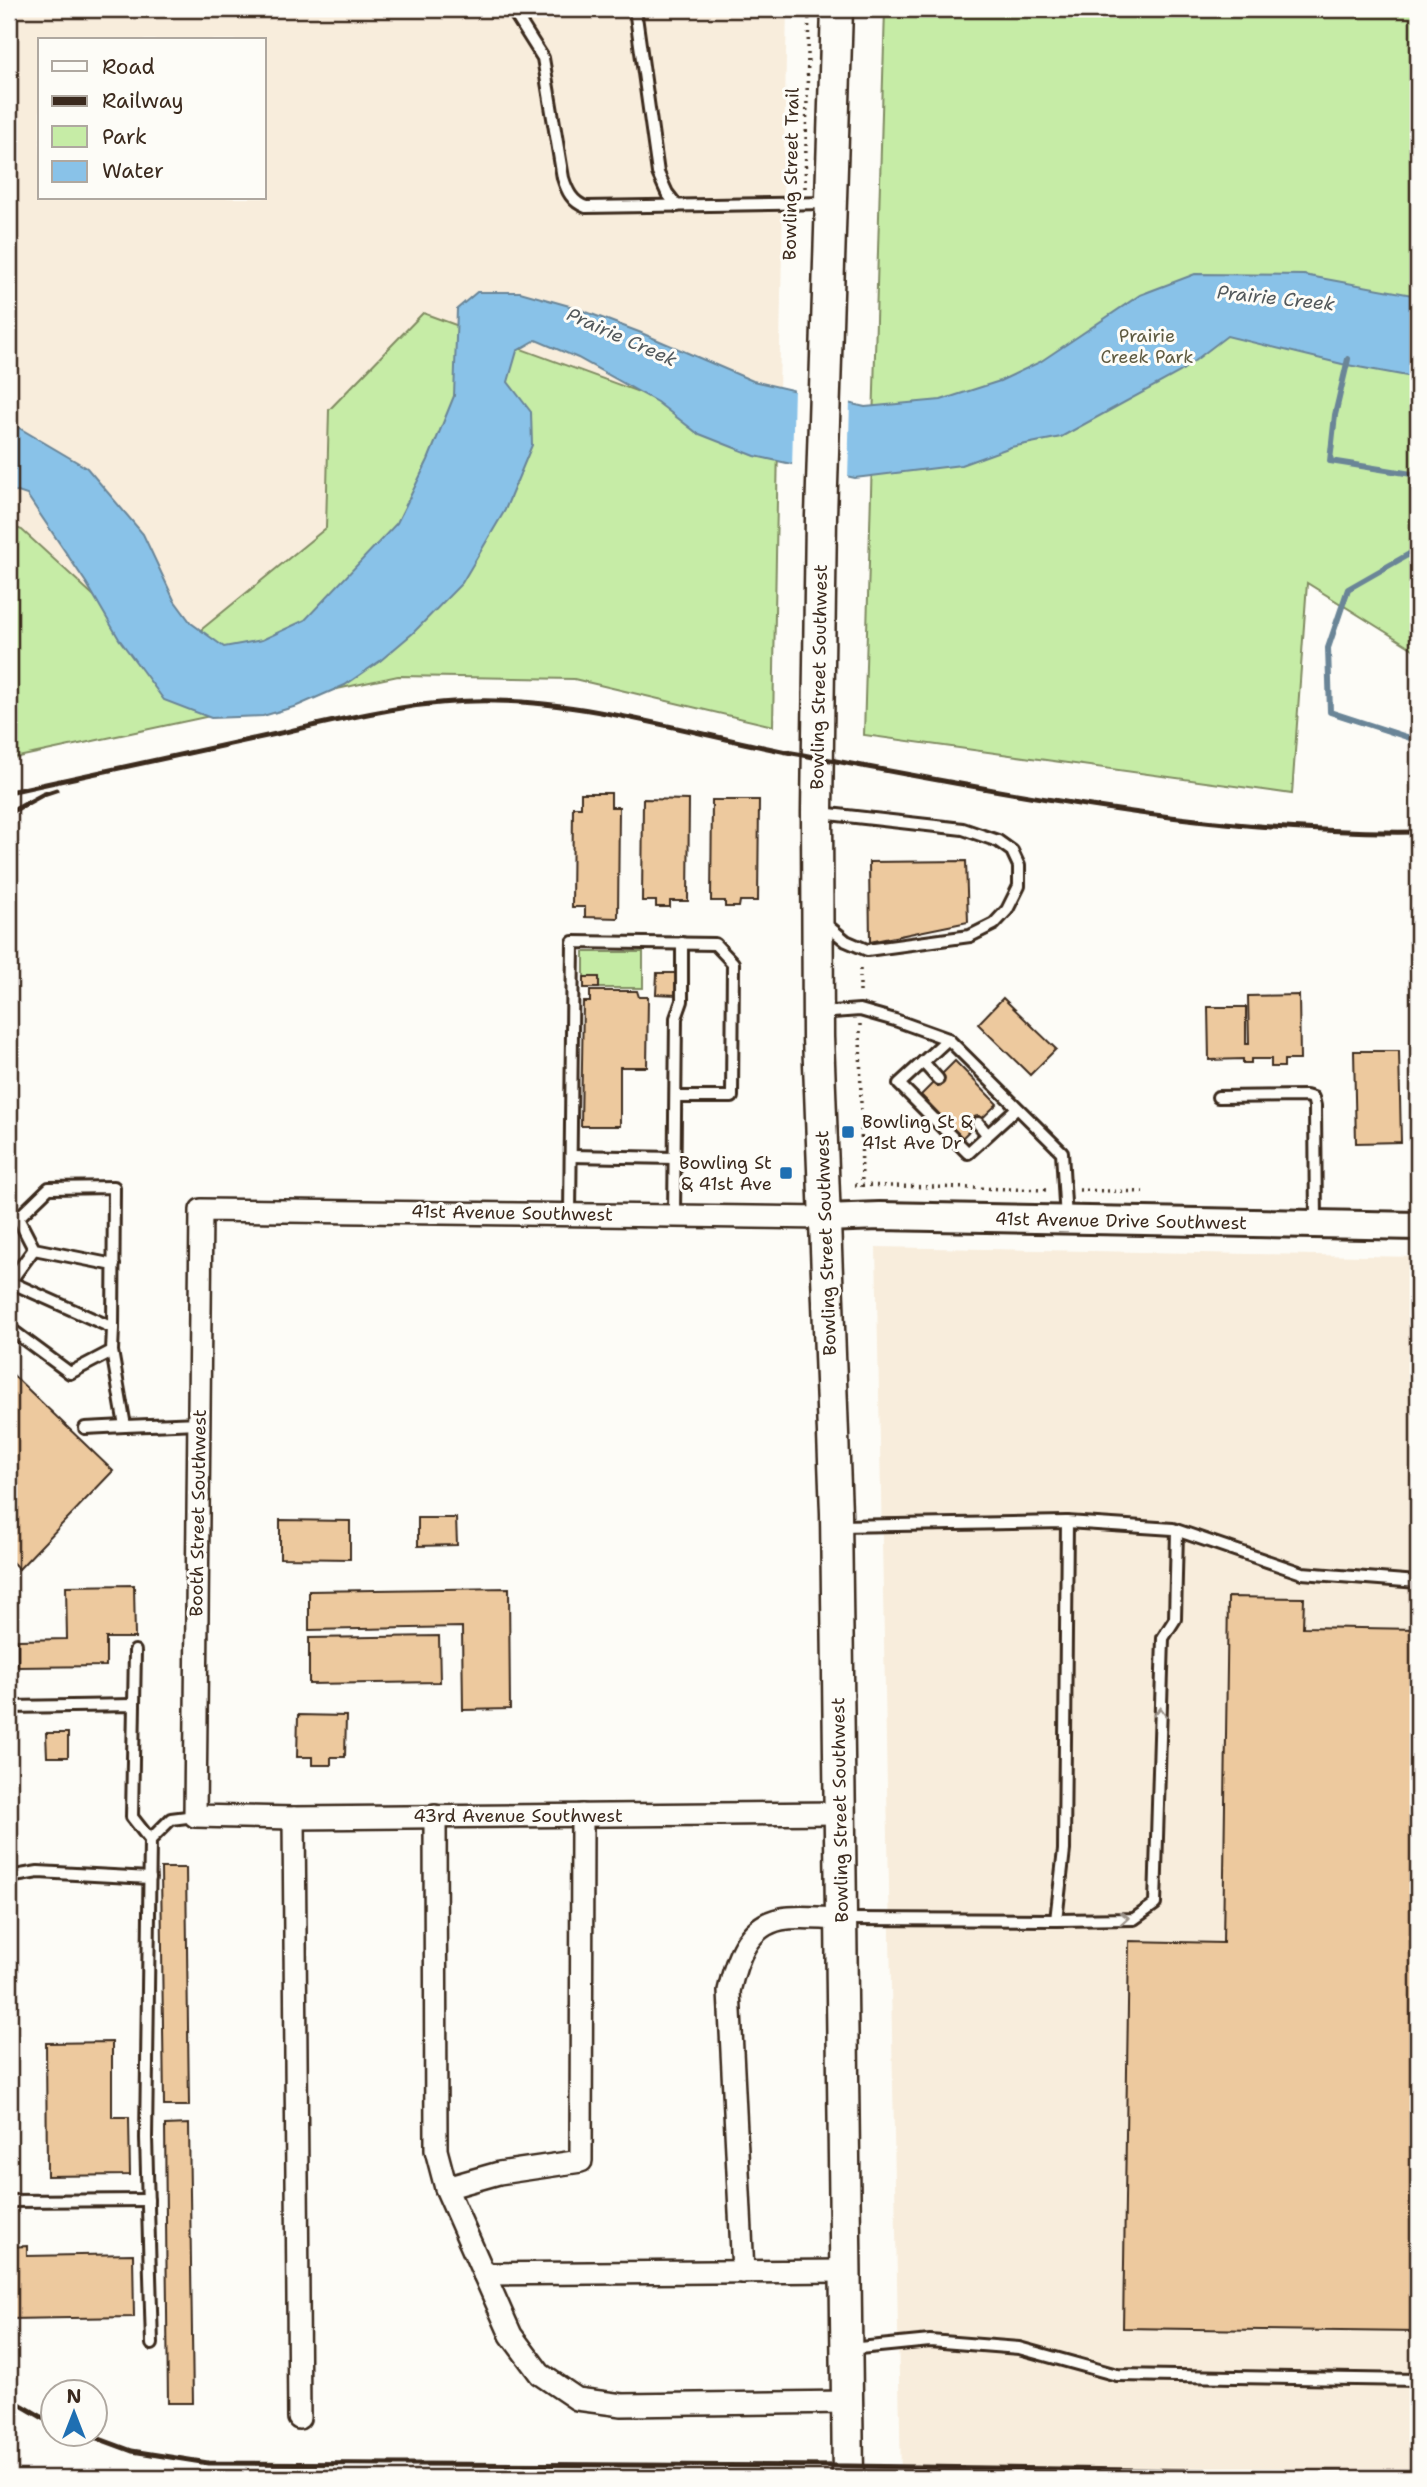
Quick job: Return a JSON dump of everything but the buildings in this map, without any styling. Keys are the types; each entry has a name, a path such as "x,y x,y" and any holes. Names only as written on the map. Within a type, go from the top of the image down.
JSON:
{"main road":[{"name":"Bowling Street Southwest","path":"837,9 817,203 827,341 821,516 817,813 818,1013 836,1527 848,2478"}],"street":[{"name":"41st Avenue Southwest","path":"201,1210 824,1218"},
{"name":"Booth Street Southwest","path":"195,1816 201,1210"},
{"name":"41st Avenue Drive Southwest","path":"824,1218 880,1216 1418,1226"},
{"name":"43rd Avenue Southwest","path":"195,1816 294,1818 840,1813"},
{"path":"446,2188 499,2173 581,2161 582,1815"},
{"path":"435,1816 436,2150 446,2188 511,2335 540,2374 578,2399 622,2405 847,2402"},
{"path":"294,1818 299,2418"},
{"path":"743,2272 729,1991 735,1964 752,1933 780,1919 842,1919"},
{"path":"484,2274 845,2271"}],"lane":[{"path":"512,9 543,58 564,178 574,201 586,207 817,203"},
{"path":"635,9 658,173 667,193 677,206"},
{"path":"817,813 963,829 999,841 1012,851 1019,866 1019,886 1007,910 994,924 970,936 867,950 846,941 818,918"},
{"path":"570,1213 573,942 715,944 733,963 732,1097 676,1097"},
{"path":"674,1215 676,1018 682,1001 682,943"},
{"path":"818,1013 860,1010 948,1039 1062,1152 1066,1220"},
{"path":"948,1039 899,1084 968,1153 1016,1109"},
{"path":"923,1062 938,1079"},
{"path":"1218,1097 1313,1098 1316,1224"},
{"path":"978,1123 987,1134"},
{"path":"571,1156 675,1158"},
{"path":"9,1226 48,1188 114,1187 112,1351 125,1426"},
{"path":"18,1218 34,1249"},
{"path":"34,1249 114,1265"},
{"path":"34,1249 9,1283 113,1328"},
{"path":"9,1328 70,1373 112,1351"},
{"path":"85,1428 198,1423"},
{"path":"1056,1920 1064,1850 1067,1522"},
{"path":"836,1527 1067,1522 1177,1531 1302,1573 1418,1582"},
{"path":"842,1919 1135,1919 1155,1904 1163,1637 1175,1619 1177,1531"},
{"path":"135,1651 132,1817 150,1840 146,2138 152,2344"},
{"path":"9,1707 134,1705"},
{"path":"150,1840 171,1819 195,1816"},
{"path":"9,1877 38,1872 150,1878"},
{"path":"9,2201 148,2200"},
{"path":"846,2350 930,2341 1019,2348 1117,2375 1418,2380"}],"path":[{"name":"Bowling Street Trail","path":"809,9 817,203"},
{"path":"860,969 862,1188"},
{"path":"855,1185 862,1188 1143,1192"}],"shaded area":[{"path":"9,9 787,9 778,443 329,410 326,528 164,661 22,530 9,525"},
{"path":"876,1247 1418,1257 1418,2478 901,2478"}],"green space":[{"name":"Prairie Creek Park","path":"885,9 1418,9 1418,652 1307,583 1292,794 864,735"},
{"path":"423,313 778,443 773,726 574,679 398,676 9,759 9,525 22,530 164,660 326,528 329,410"},
{"path":"584,952 643,952 643,988 584,988"}],"water":[{"name":"Prairie Creek","path":"1195,274 1304,275 1418,296 1418,378 1342,364 1227,336 1180,372 1061,437 1011,447 961,465 855,478 755,456 697,433 657,402 578,358 536,340 517,351 508,382 531,412 532,445 505,510 462,583 413,633 380,661 345,685 297,706 263,716 211,718 164,700 119,639 87,584 27,495 9,489 9,422 87,468 143,534 174,600 191,623 224,647 262,640 305,620 397,523 428,460 454,396 457,309 477,292 520,292 573,307 753,381 865,407 941,400 1000,381 1040,362 1140,295"}],"pier":[{"path":"794,387 850,400 848,480 792,468"}],"waterway":[{"path":"1348,359 1335,415 1330,461 1418,475"},
{"path":"1418,549 1348,589 1328,648 1330,712 1418,739"}],"railway":[{"path":"9,792 384,711 439,703 495,701 606,713 792,753 1104,808 1260,826 1418,832"},
{"path":"9,813 56,790"},
{"path":"9,2398 38,2415"},
{"path":"108,2442 132,2451 208,2463 848,2466 1418,2474"}],"place":[{"name":"Bowling St & 41st Ave Dr","path":"848,1132"},
{"name":"Bowling St & 41st Ave","path":"786,1173"}]}
